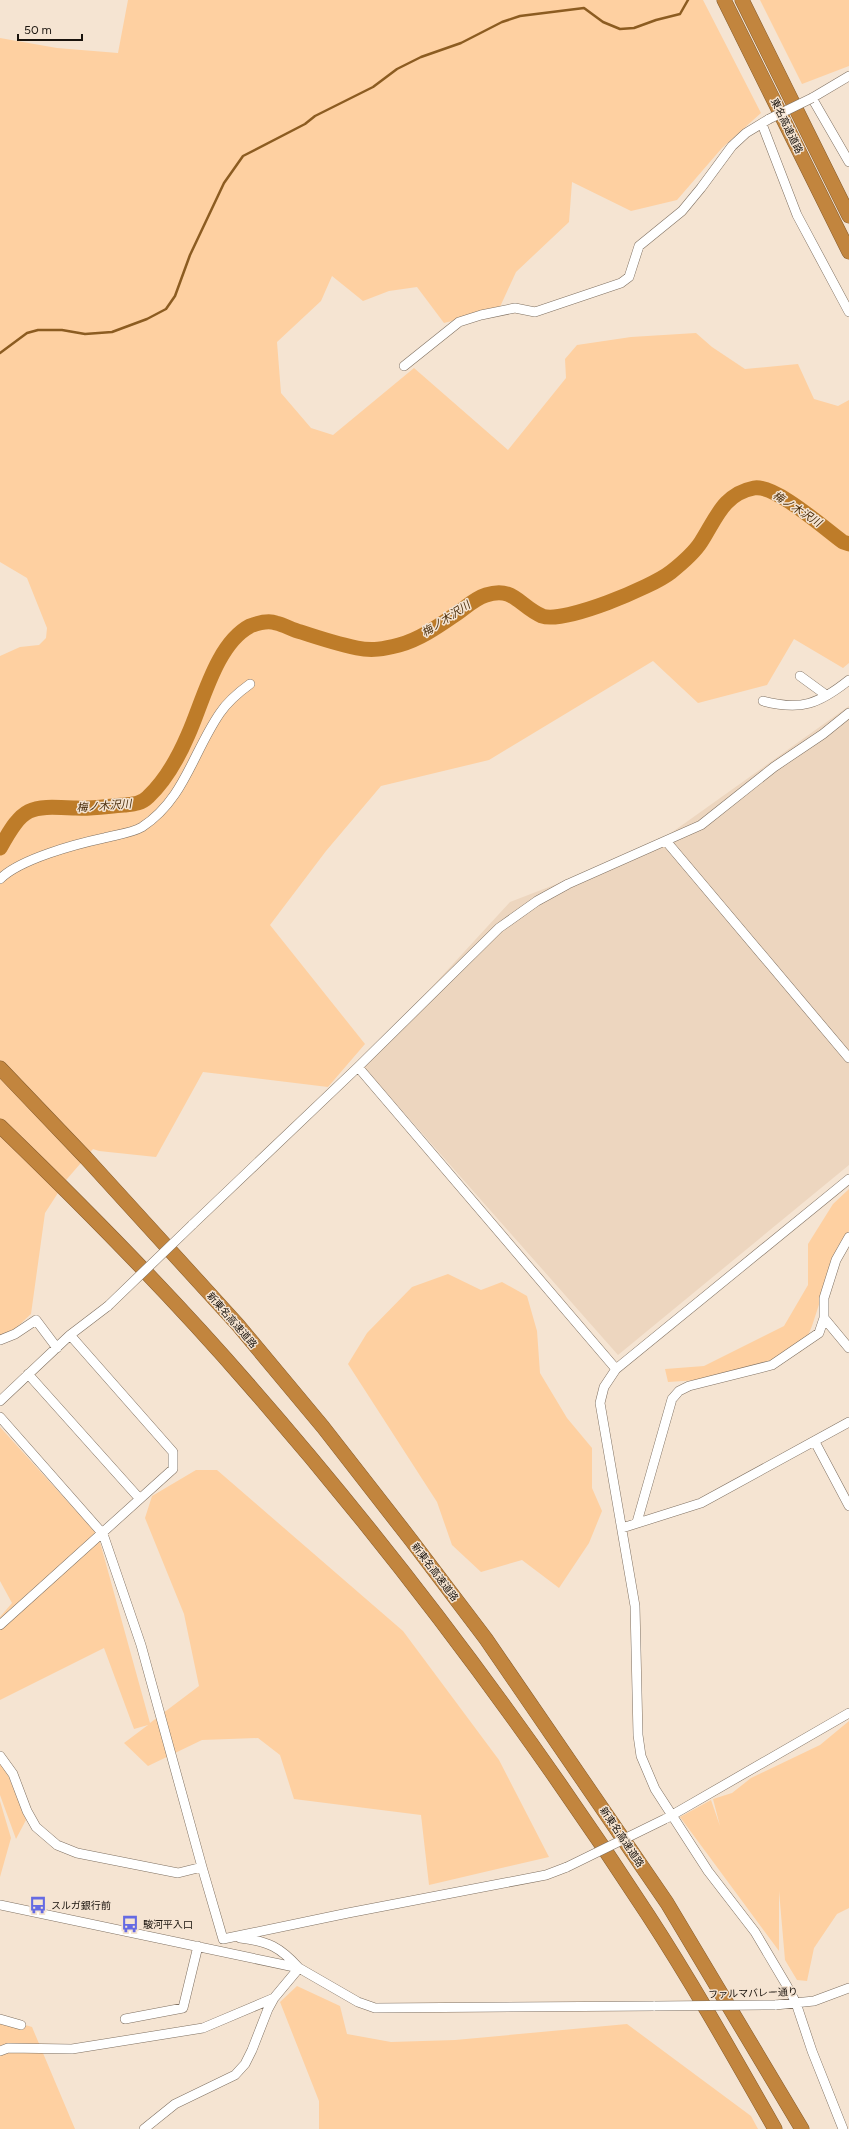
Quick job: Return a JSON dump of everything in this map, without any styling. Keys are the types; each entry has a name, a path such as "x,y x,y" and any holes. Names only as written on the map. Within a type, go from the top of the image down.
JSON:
{"highway":[{"name":"東名高速道路","path":"724,0 849,252"},
{"name":"東名高速道路","path":"742,0 849,216"},
{"name":"新東名高速道路","path":"0,1068 86,1158 238,1325 323,1428 486,1639 667,1903 802,2129"},
{"path":"0,1126 159,1286 246,1382 310,1456 468,1656 592,1831 650,1918 775,2129"}],"street":[{"path":"404,366 459,322 481,315 515,308 535,312 620,283 629,277 639,246 682,211 732,146 746,133 812,98 849,76"},
{"path":"812,98 849,162"},
{"path":"766,122 797,216 849,312"},
{"path":"800,676 826,695"},
{"path":"763,701 792,707 804,706 826,695 849,680"},
{"path":"0,879 6,873 27,861 80,843 141,828 165,808 178,792 220,712 233,697 250,684"},
{"path":"0,1401 70,1335 108,1306 358,1067 499,928 537,901 701,825 774,767 823,734 849,713"},
{"path":"666,841 849,1058"},
{"path":"358,1067 616,1369"},
{"path":"843,2129 812,2051 796,2003 755,1932 669,1817 641,1756 638,1735 635,1606 600,1403 604,1387 616,1369 849,1179"},
{"path":"638,1522 672,1399 679,1391 689,1386 772,1365 819,1333 824,1318 824,1298 836,1260 849,1237"},
{"path":"824,1318 849,1348"},
{"path":"0,1340 15,1334 36,1320 57,1348"},
{"path":"0,1625 103,1534 139,1498 173,1469 173,1452 70,1335"},
{"path":"28,1374 139,1498"},
{"path":"0,1417 103,1534 141,1645 202,1867 224,1940 226,1952"},
{"path":"622,1528 701,1503 815,1442 849,1422"},
{"path":"815,1442 849,1506"},
{"path":"224,1940 348,1913 546,1875 567,1867 669,1817 849,1713"},
{"path":"0,1756 14,1774 27,1811 36,1827 56,1845 77,1853 178,1873 202,1867"},
{"path":"0,1905 299,1968"},
{"path":"224,1940 241,1938 267,1942 285,1953 299,1968"},
{"path":"125,2019 183,2008 198,1946"},
{"path":"144,2129 175,2104 235,2075 245,2064 274,1998 299,1968"},
{"name":"ファルマバレー通り","path":"299,1968 358,2002 375,2008 775,2005 814,2001 849,1988"},
{"path":"0,2051 8,2048 72,2049 203,2028 274,1998"},
{"path":"0,2019 21,2025"}],"shaded area":[{"path":"128,0 703,0 761,113 722,148 677,200 631,211 572,182 569,222 516,272 499,309 444,323 417,287 389,291 363,301 332,276 321,301 277,342 281,393 311,428 333,435 414,368 508,450 566,378 565,359 577,345 631,337 696,333 712,347 745,369 798,364 814,399 838,406 849,400 849,663 843,668 794,639 767,685 698,703 653,661 489,760 381,786 326,851 270,925 365,1044 328,1087 203,1072 156,1157 99,1151 93,1149 67,1179 45,1213 31,1314 0,1343 0,656 20,647 39,645 46,638 47,628 27,578 0,562 0,38 57,48 118,53"},
{"path":"760,0 849,0 849,66 802,84"},
{"path":"849,706 849,1165 618,1355 361,1064 510,902 650,848"},
{"path":"849,1189 849,1231 838,1246 812,1326 801,1352 699,1380 668,1382 665,1369 704,1366 784,1326 808,1285 808,1244 833,1204"},
{"path":"448,1274 481,1290 502,1282 527,1296 537,1331 540,1373 567,1418 592,1448 592,1488 602,1511 589,1543 559,1588 522,1560 481,1572 452,1545 437,1502 348,1364 367,1333 412,1287"},
{"path":"0,1427 98,1535 150,1723 199,1686 184,1614 145,1518 152,1496 196,1470 217,1470 403,1631 499,1760 549,1857 429,1885 421,1815 294,1799 280,1755 258,1738 202,1740 148,1766 124,1743 148,1725 134,1729 104,1648 0,1700 0,1617 12,1603 0,1581"},
{"path":"849,1721 849,1908 837,1914 814,1948 807,1981 797,1980 785,1960 779,1891 779,1951 680,1817 711,1800 720,1826 713,1799 732,1793 751,1778 820,1745"},
{"path":"0,1760 6,1770 26,1820 16,1839 0,1795"},
{"path":"0,1801 11,1838 0,1877"},
{"path":"297,1986 340,2006 347,2034 391,2042 455,2040 627,2024 751,2116 758,2129 319,2129 319,2101 280,2002"},
{"path":"0,2017 32,2027 75,2129 0,2129"}],"waterway":[{"path":"0,353 27,333 38,330 62,330 85,334 112,332 147,319 166,309 175,296 190,255 224,183 243,156 305,124 315,116 373,87 397,69 421,57 461,43 502,22 520,16 584,8 603,22 620,29 634,28 656,20 680,14 688,0"},
{"name":"梅ノ木沢川","path":"0,848 15,823 29,811 48,807 88,808 131,804 140,802 148,797 166,776 180,751 194,722 205,691 219,660 238,634 250,626 263,622 273,622 336,643 362,649 373,649 394,646 415,639 437,627 479,598 496,593 510,595 542,616 553,617 569,615 608,603 661,579 687,558 698,546 716,516 728,502 743,491 754,488 763,489 787,500 843,542 849,544"}],"place":[{"name":"スルガ銀行前","path":"38,1905"},
{"name":"駿河平入口","path":"130,1924"}]}
